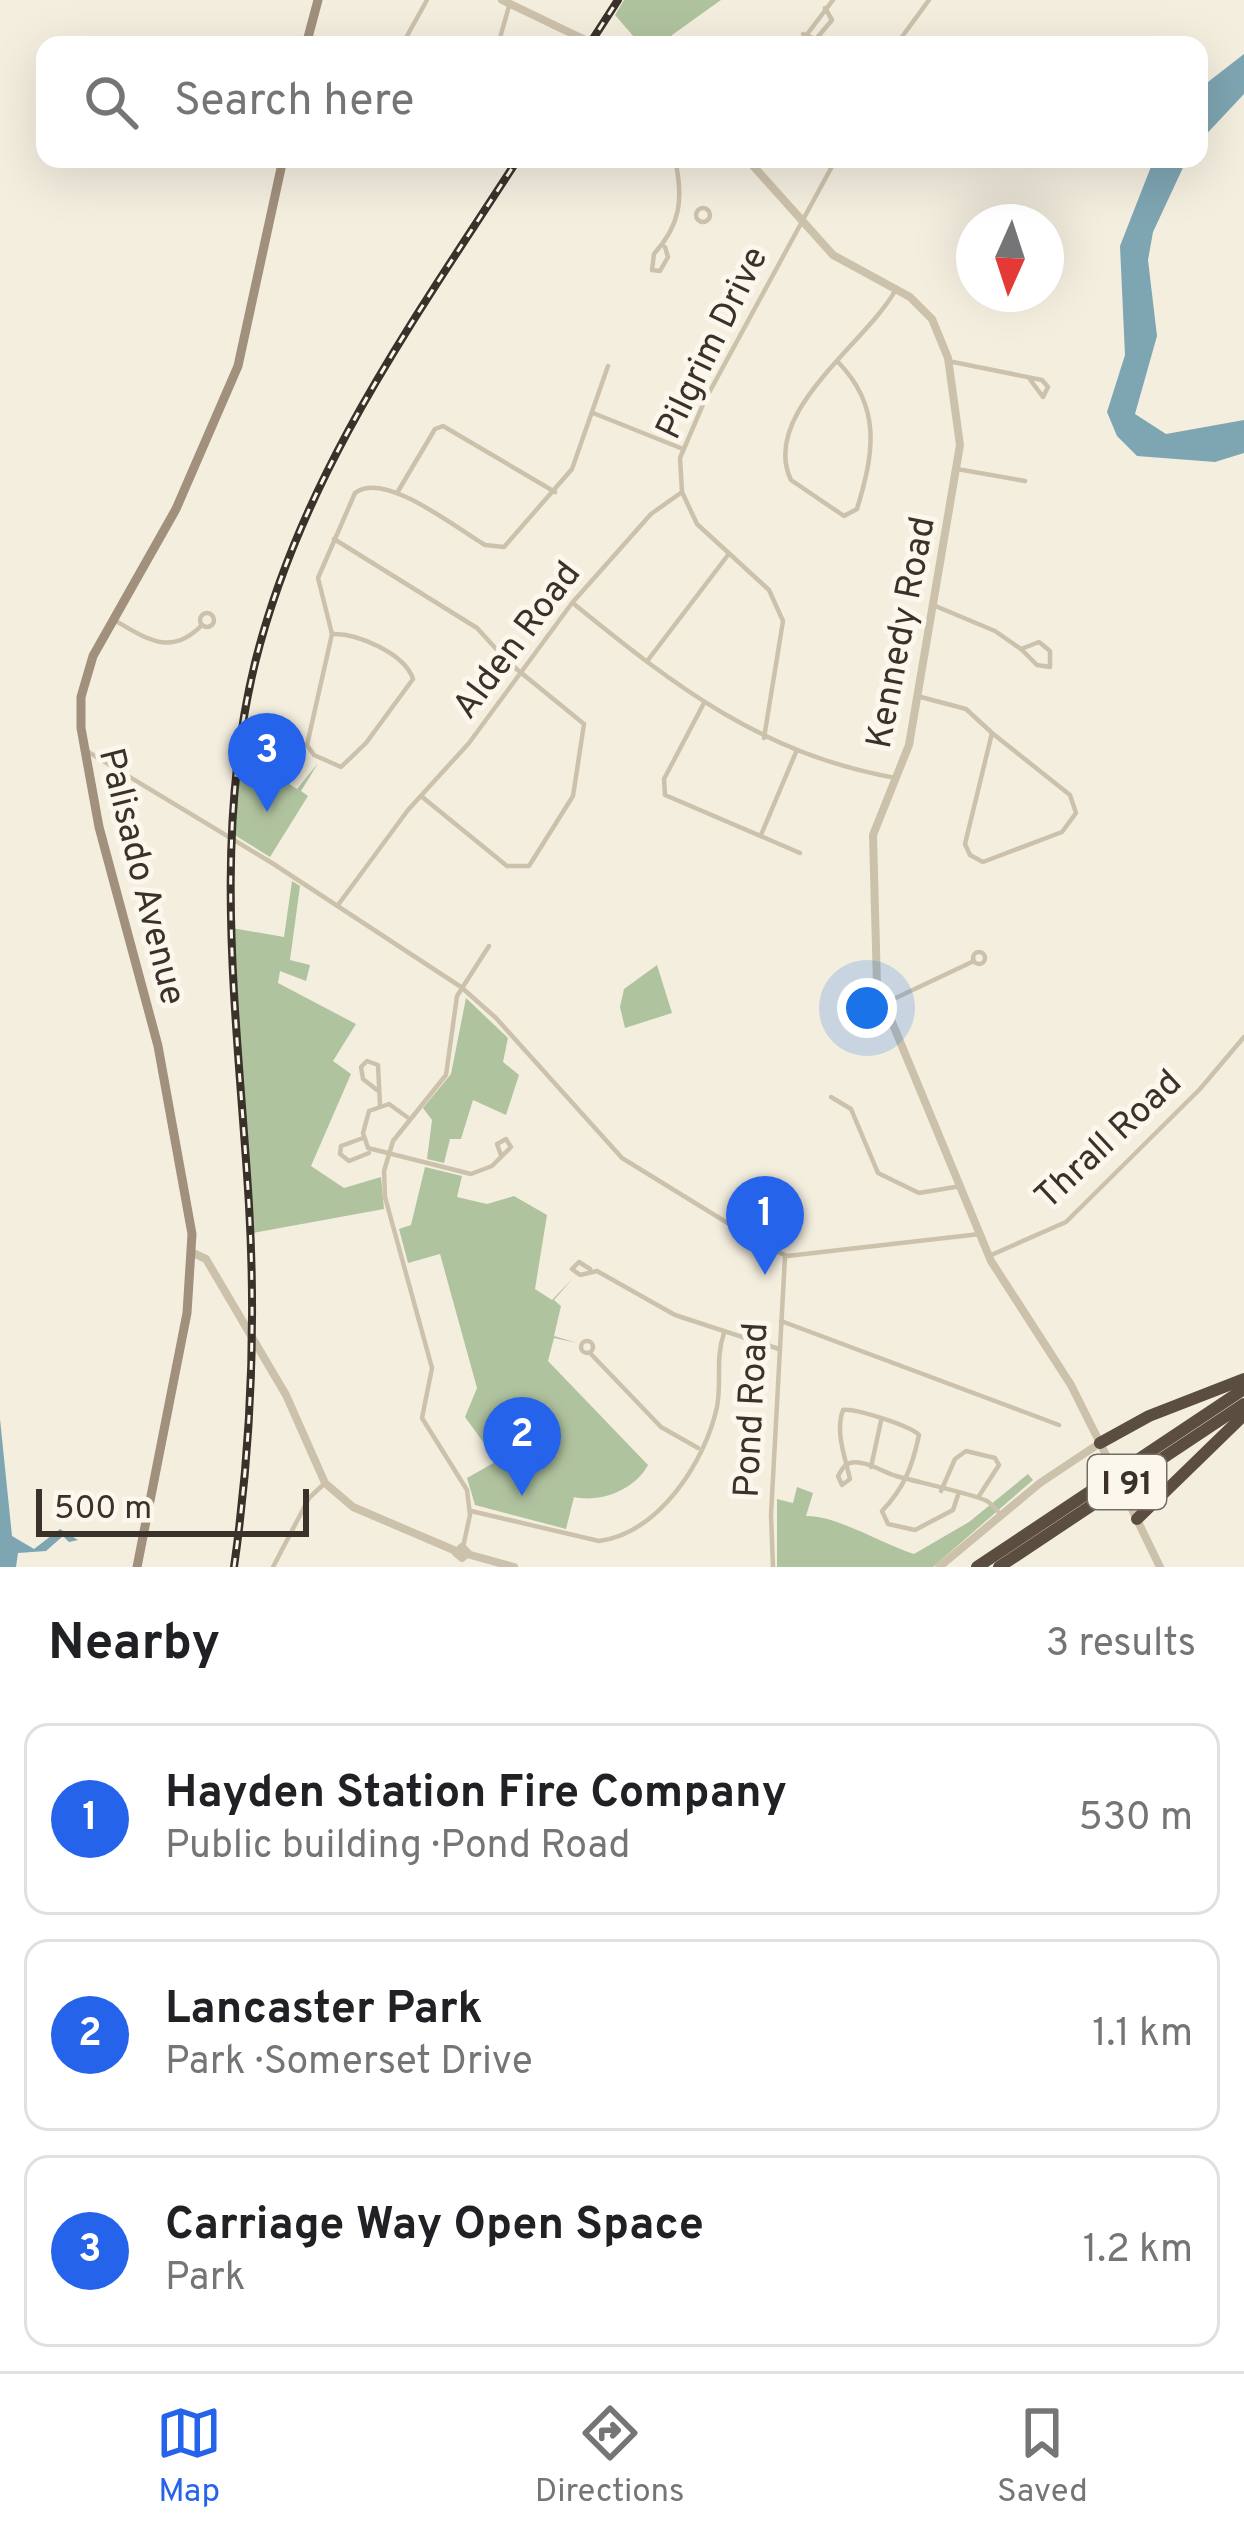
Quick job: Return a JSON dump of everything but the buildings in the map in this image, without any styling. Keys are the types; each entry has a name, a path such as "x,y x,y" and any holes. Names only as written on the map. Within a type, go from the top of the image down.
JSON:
{"highway":[{"path":"1100,1443 1155,1413 1244,1379"},
{"name":"I 91","path":"977,1567 1244,1389"},
{"name":"I 91","path":"998,1567 1244,1404"},
{"path":"1137,1519 1244,1414"}],"main road":[{"path":"308,36 318,0"},
{"name":"Palisado Avenue","path":"137,1567 193,1253 158,1046 112,884 80,714 85,679 176,509 236,373 281,168"}],"street":[{"path":"407,36 427,0"},
{"path":"808,36 803,34 833,0"},
{"path":"903,36 929,0"},
{"path":"500,36 507,1 577,36"},
{"path":"820,36 832,21 825,8"},
{"path":"665,247 680,211 676,168"},
{"name":"Kennedy Road","path":"755,168 840,261 927,312 948,361 960,424 957,470 906,757 872,835 876,975 883,1004 989,1256 1067,1378 1160,1567"},
{"name":"Pilgrim Drive","path":"764,738 783,622 769,590 697,524 682,492 682,449 832,168"},
{"path":"680,211 697,214"},
{"path":"838,362 860,388 873,439 857,508 844,516 796,486 785,463 787,440 802,407 838,362 896,290"},
{"path":"948,361 1029,378"},
{"path":"332,634 361,638 407,667 413,679 410,689 341,767 314,755 307,745 332,634 317,587 359,490 381,485 498,548 510,542 555,492 580,452 608,366"},
{"path":"592,412 682,449"},
{"path":"397,493 435,429 443,426 555,492"},
{"path":"957,470 1024,482"},
{"name":"Alden Road","path":"338,905 395,826 469,743 572,602 651,514 682,492"},
{"path":"334,539 463,618 576,714 585,729 573,796 535,859 521,868 507,866 421,796"},
{"path":"648,660 728,555"},
{"path":"572,602 704,703 764,738 837,767 896,778"},
{"path":"933,605 995,631 1042,668 1052,665 1043,642 1021,649"},
{"path":"113,620 167,645 185,641 202,626"},
{"path":"917,696 966,709 1070,795 1076,813 1062,832 983,862 970,855 965,844 992,733"},
{"path":"704,703 685,729 663,791 800,853"},
{"path":"85,750 338,905 461,987 622,1159 785,1256 980,1234"},
{"path":"760,835 796,752"},
{"path":"461,1555 470,1511 464,1482 422,1418 432,1368 385,1197 388,1156 407,1117 446,1076 461,987 489,946"},
{"path":"883,1004 974,962"},
{"name":"Thrall Road","path":"989,1256 1071,1217 1201,1089 1244,1037"},
{"path":"377,1090 362,1079 361,1067 367,1061 378,1065 380,1105"},
{"path":"831,1097 851,1108 878,1173 919,1193 961,1186"},
{"path":"407,1117 393,1106 380,1105 366,1116 363,1138 370,1151 470,1174 492,1166 501,1155"},
{"path":"363,1138 341,1146 341,1157 354,1161 370,1151"},
{"path":"193,1253 205,1256 286,1395 326,1483 353,1507 461,1555 514,1567"},
{"name":"Pond Road","path":"773,1567 785,1256"},
{"path":"192,1274 212,1269"},
{"path":"590,1269 675,1315 779,1349"},
{"path":"781,1321 1059,1425"},
{"path":"470,1511 604,1541 663,1509 718,1404 715,1360 724,1333"},
{"path":"590,1353 662,1427 698,1448"},
{"path":"958,1496 944,1516 915,1530 884,1521 882,1511 907,1479 919,1436 909,1426 881,1421 854,1408 843,1410 839,1428 848,1463 871,1467 907,1479 941,1491 958,1496 979,1498 1000,1515"},
{"path":"871,1467 881,1421"},
{"path":"939,1567 1000,1515 1100,1443"},
{"path":"941,1491 956,1459 967,1451 995,1458 1000,1465 979,1498"},
{"path":"273,1567 309,1498 326,1483"}],"green space":[{"path":"624,0 721,0 672,36 633,36 615,15"},
{"path":"242,754 297,789 318,763 301,791 308,796 270,857 233,834"},
{"path":"292,881 300,886 290,960 310,965 306,981 280,971 278,983 356,1024 333,1061 351,1074 311,1166 344,1188 381,1177 384,1209 253,1233 232,928 284,937"},
{"path":"657,965 672,1013 625,1028 620,1007 624,989"},
{"path":"466,998 508,1038 503,1062 519,1075 506,1115 473,1100 461,1139 450,1139 444,1163 427,1159 432,1120 423,1108 451,1074"},
{"path":"425,1167 462,1176 457,1197 487,1204 514,1196 547,1215 535,1289 552,1300 574,1277 554,1300 561,1306 554,1336 577,1343 554,1338 548,1361 648,1465 616,1493 574,1497 566,1529 475,1505 467,1478 497,1461 465,1417 477,1388 440,1254 408,1263 399,1229 411,1225"},
{"path":"1028,1474 1033,1480 933,1567 777,1567 777,1499 793,1503 797,1487 813,1493 806,1516 845,1525 914,1554 969,1522"}],"water":[{"path":"1244,54 1244,94 1208,132 1208,82"},
{"path":"1150,168 1183,168 1153,232 1148,260 1157,336 1135,414 1166,434 1244,420 1244,453 1215,462 1137,456 1117,436 1107,412 1125,355 1120,246"},
{"path":"0,1419 12,1536 34,1549 60,1529 78,1540 69,1542 63,1536 46,1551 18,1553 16,1567 0,1567"}],"railway":[{"path":"595,36 618,0"},
{"path":"234,1567 248,1432 252,1296 231,866 234,798 255,663 301,527 331,463 401,339 512,168"}],"place":[{"name":"Carriage Way Open Space","path":"267,812"},
{"name":"Hayden Station Fire Company","path":"765,1275"},
{"name":"Lancaster Park","path":"522,1496"}]}
